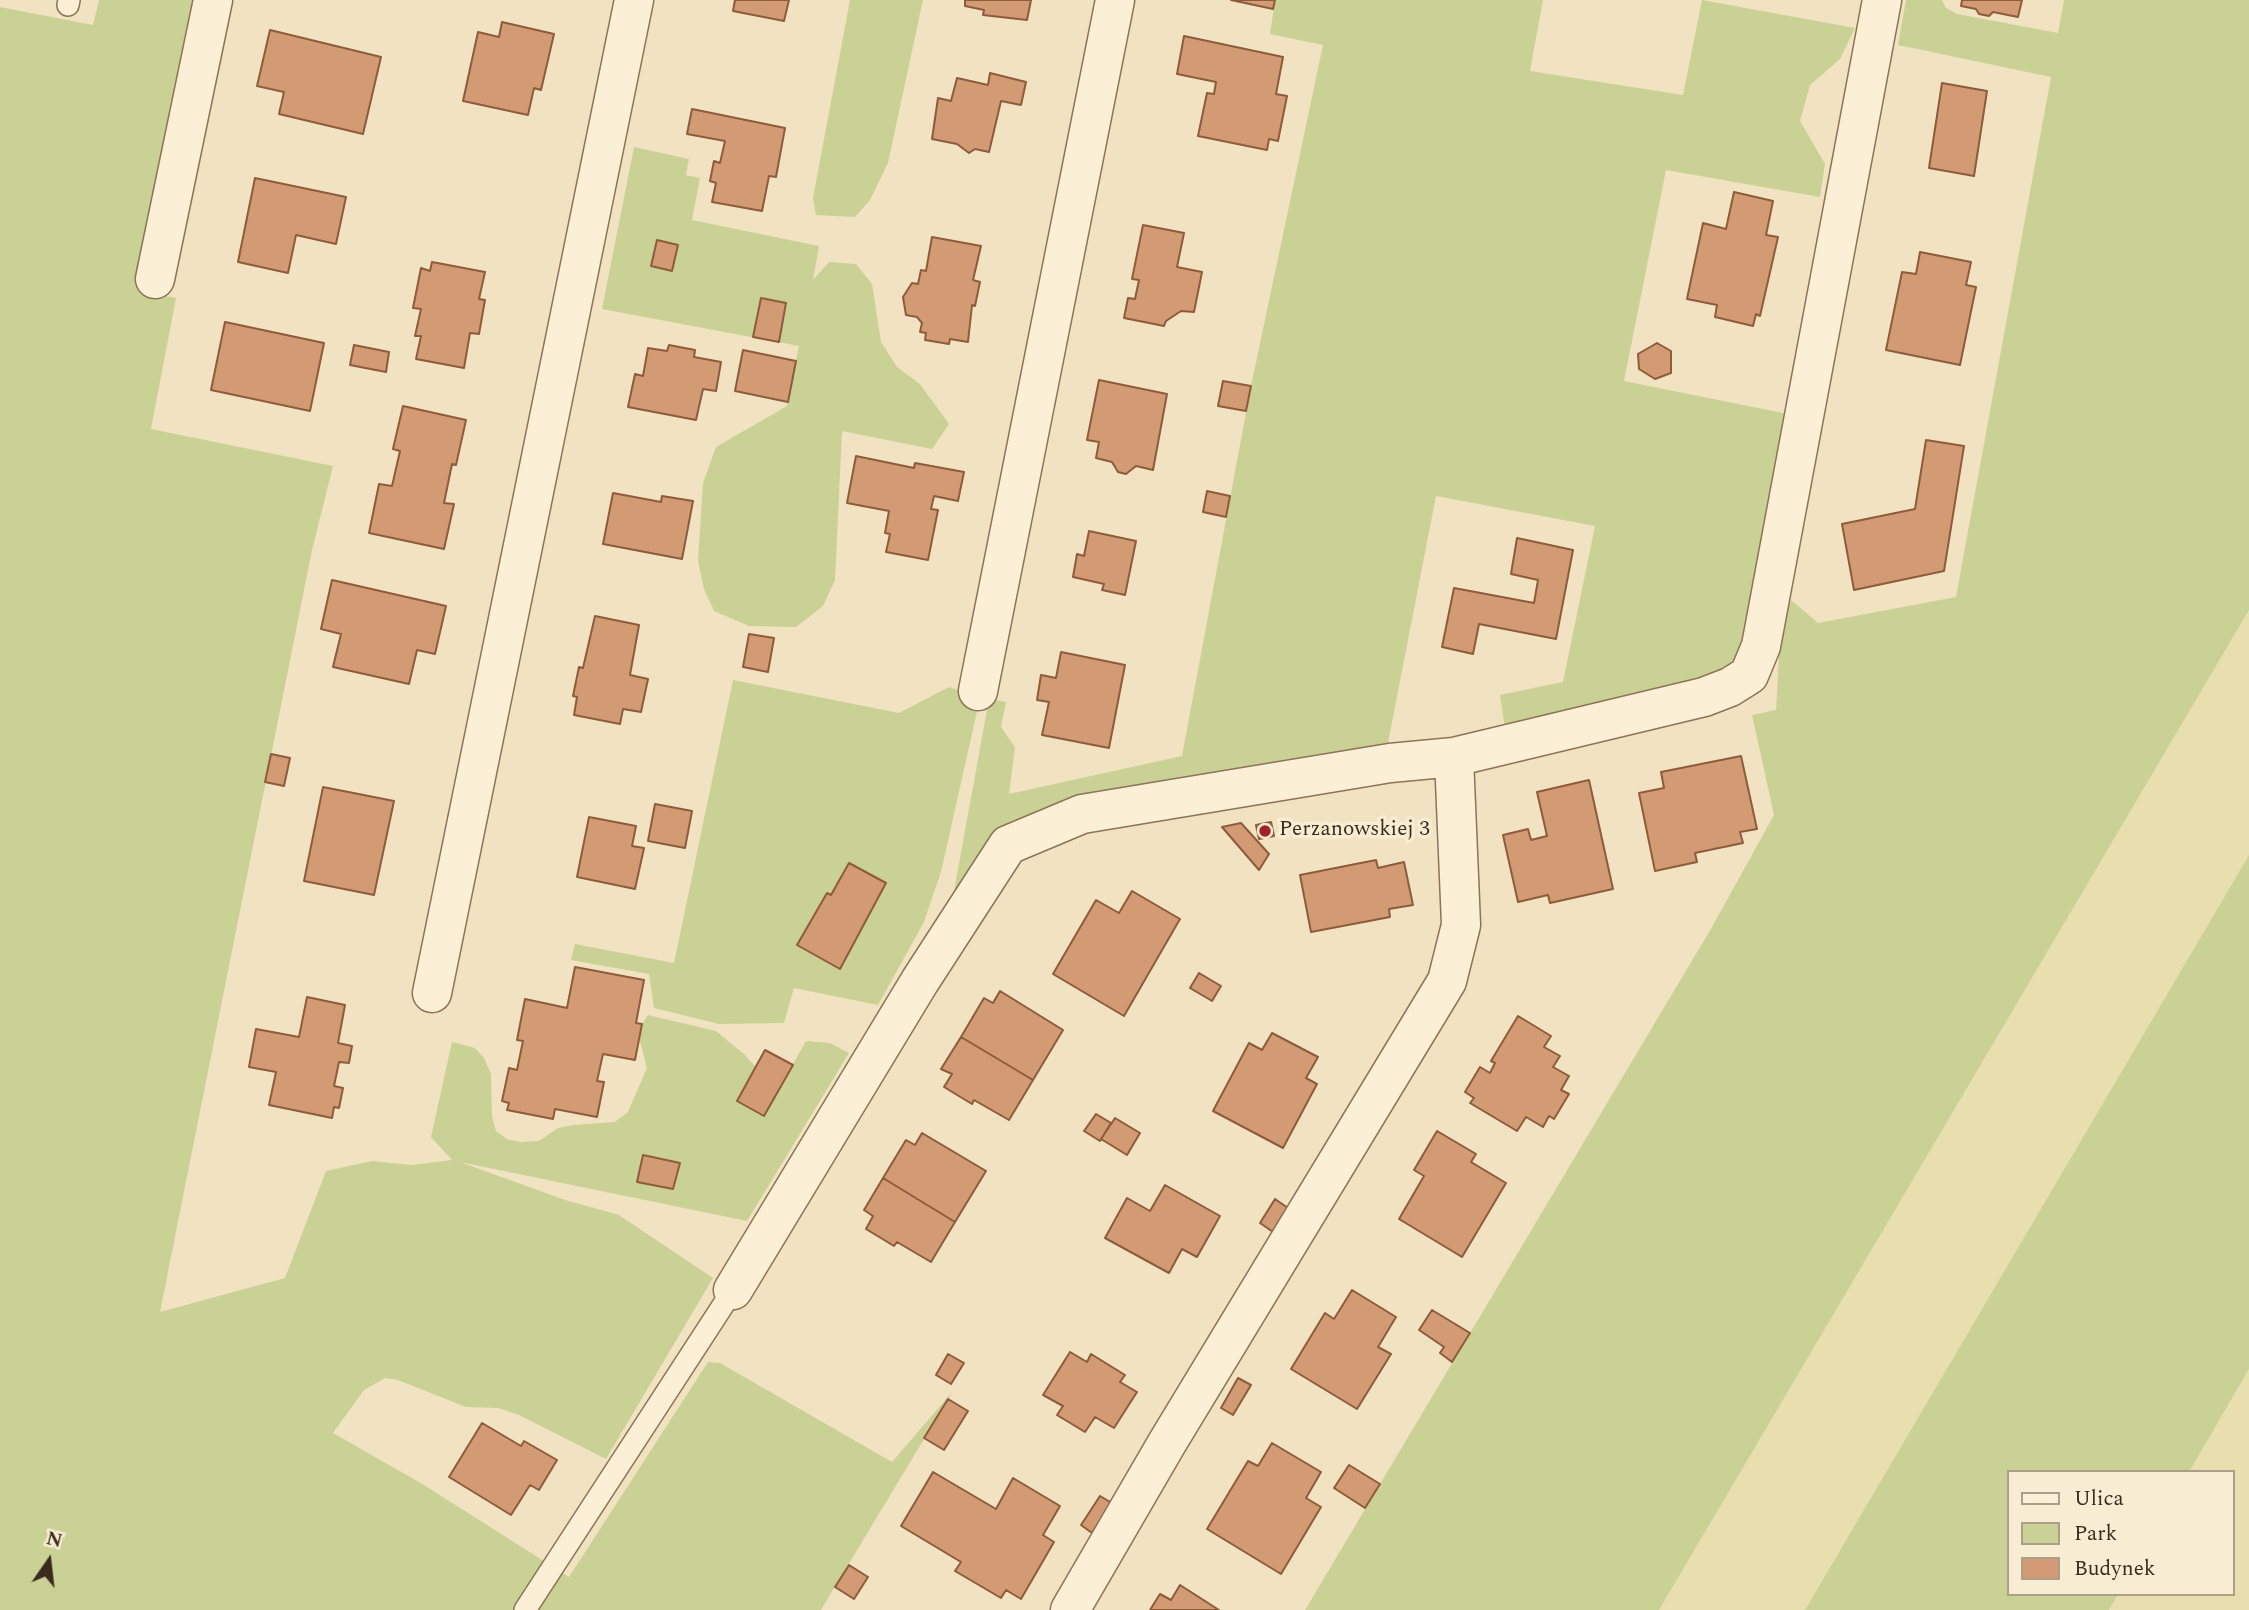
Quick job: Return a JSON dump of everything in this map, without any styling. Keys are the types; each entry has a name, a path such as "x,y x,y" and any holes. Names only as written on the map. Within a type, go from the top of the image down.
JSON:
{"street":[{"path":"155,279 213,0"},
{"path":"432,993 634,0"},
{"path":"978,691 1115,0"},
{"path":"733,1290 920,981 1008,845 1082,814 1390,763 1454,757 1704,697 1730,687 1749,675 1761,646 1882,0"},
{"path":"1070,1610 1167,1443 1447,981 1461,925 1454,757"}],"lane":[{"path":"525,1610 733,1290"}],"shaded area":[{"path":"2249,610 2249,855 1805,1610 1659,1610"},
{"path":"2249,1369 2249,1610 2109,1610 2117,1596 2235,1596 2235,1470 2190,1470"}],"green space":[{"path":"99,0 201,0 143,292 176,298 151,429 333,466 312,550 160,1312 285,1278 326,1171 372,1161 412,1165 452,1160 431,1137 452,1042 475,1048 484,1058 491,1074 492,1116 496,1131 507,1139 520,1142 539,1141 558,1128 615,1122 628,1112 647,1068 639,1037 642,1024 648,1015 716,1031 745,1055 756,1067 737,1101 764,1116 806,1041 830,1043 849,1053 747,1221 460,1162 565,1200 619,1215 713,1278 606,1459 519,1415 498,1408 466,1407 398,1380 385,1378 364,1390 333,1433 424,1485 569,1577 708,1362 720,1363 892,1462 953,1391 821,1610 0,1610 0,7 93,25"},
{"path":"850,0 923,0 888,163 870,200 855,217 816,215 813,198"},
{"path":"1275,0 1543,0 1530,71 1683,95 1702,0 1855,28 1840,59 1810,85 1800,121 1825,164 1820,197 1666,170 1624,381 1793,415 1741,652 1730,668 1713,678 1505,729 1500,695 1563,682 1595,526 1436,496 1387,748 1031,815 1011,822 998,832 954,891 989,699 1006,702 1001,727 1015,747 1009,794 1182,756 1251,386 1323,45 1270,34"},
{"path":"1906,0 1942,0 1946,8 1957,14 2058,33 2064,0 2249,0 2249,610 1659,1610 1305,1610 1712,927 1774,815 1752,715 1776,710 1780,636 1791,600 1818,623 1956,597 2051,77 1898,45"},
{"path":"634,147 689,159 686,175 700,178 692,220 819,246 813,280 829,262 856,264 872,284 881,342 897,367 920,384 949,424 932,449 842,431 835,580 823,606 796,627 749,626 714,611 704,589 698,561 703,483 716,447 787,406 799,346 602,309"},
{"path":"733,680 899,713 949,687 980,698 941,872 924,922 878,1005 794,988 784,1023 719,1024 654,1008 649,974 571,960 575,944 674,963"},
{"path":"2249,855 2249,1369 2190,1470 2008,1470 2008,1596 2117,1596 2109,1610 1805,1610"}],"building":[{"path":"735,0 789,0 784,21 733,11"},
{"path":"965,0 1031,0 1027,20 983,15 984,10 965,6"},
{"path":"1231,0 1275,0 1273,9"},
{"path":"1962,0 2022,0 2018,17 1993,12 1989,16 1979,14 1976,9 1961,6"},
{"path":"502,22 554,34 541,90 534,88 528,115 463,101 478,32 499,37"},
{"path":"270,30 381,57 363,134 279,114 284,92 257,86"},
{"path":"1184,36 1283,57 1276,94 1287,96 1278,141 1269,139 1267,150 1198,136 1207,93 1214,94 1216,82 1177,74"},
{"path":"990,73 1026,82 1021,105 1001,101 989,152 975,149 969,153 957,144 932,139 938,98 951,101 957,78 988,85"},
{"path":"1942,83 1987,91 1974,176 1929,168"},
{"path":"692,109 785,128 776,177 769,176 762,211 712,202 716,183 710,181 714,161 720,163 725,141 687,134"},
{"path":"255,178 346,197 336,244 296,235 288,273 238,262"},
{"path":"1734,192 1773,201 1766,235 1778,237 1760,316 1756,314 1753,326 1715,317 1717,305 1687,299 1703,223 1726,229"},
{"path":"1143,225 1184,233 1177,267 1202,272 1194,312 1181,311 1166,321 1164,326 1124,318 1128,298 1135,299 1139,280 1132,279"},
{"path":"932,237 981,246 973,280 980,282 975,306 972,305 968,342 950,339 949,344 925,340 926,333 920,332 922,323 917,317 906,315 903,297 912,283 918,284 921,270 926,271"},
{"path":"657,240 678,245 672,271 651,266"},
{"path":"1920,252 1971,262 1966,285 1976,287 1960,365 1886,350 1902,272 1916,274"},
{"path":"432,262 485,272 479,299 485,300 479,334 470,333 464,368 416,359 421,336 415,336 421,309 413,308 421,268 430,271"},
{"path":"761,298 786,303 779,342 753,337"},
{"path":"225,322 324,343 310,411 211,390"},
{"path":"1657,343 1671,351 1671,373 1655,379 1639,369 1638,354"},
{"path":"354,345 389,352 386,372 350,365"},
{"path":"669,345 695,350 694,357 721,362 716,391 703,389 696,420 628,407 635,374 643,376 648,348 667,351"},
{"path":"743,350 796,361 788,402 735,391"},
{"path":"1099,380 1167,394 1153,470 1136,466 1126,474 1118,472 1112,462 1096,458 1099,442 1087,440"},
{"path":"1223,381 1251,386 1246,411 1218,406"},
{"path":"403,406 466,420 456,465 452,464 444,503 454,504 444,549 369,533 379,484 392,486 400,451 393,449"},
{"path":"1926,440 1964,446 1944,571 1854,590 1842,524 1915,509"},
{"path":"856,456 914,468 915,463 964,472 958,501 934,496 931,509 938,510 928,560 886,552 890,534 885,533 889,511 847,503"},
{"path":"1207,491 1230,496 1226,517 1203,512"},
{"path":"613,493 661,502 662,496 693,501 682,559 603,544"},
{"path":"1089,531 1136,541 1125,595 1102,590 1104,584 1073,577 1077,554 1084,556"},
{"path":"1517,538 1573,550 1556,639 1479,624 1473,654 1442,647 1454,588 1534,603 1538,580 1511,574"},
{"path":"332,580 446,606 435,654 417,650 409,684 333,667 341,634 321,629"},
{"path":"595,616 639,625 630,675 648,679 641,712 623,709 620,724 574,715 577,697 573,696 579,667 583,668"},
{"path":"749,634 774,638 768,672 743,667"},
{"path":"1061,652 1125,665 1109,748 1042,735 1049,702 1037,700 1041,675 1056,678"},
{"path":"271,754 290,758 284,786 265,782"},
{"path":"1741,756 1757,829 1740,832 1743,843 1695,853 1697,862 1655,871 1639,793 1664,788 1661,772"},
{"path":"1589,780 1613,889 1550,903 1548,895 1518,902 1503,835 1528,829 1531,840 1547,836 1537,792"},
{"path":"323,787 394,801 374,895 304,881"},
{"path":"655,804 692,811 685,848 648,841"},
{"path":"589,817 636,826 632,846 644,848 635,889 577,877"},
{"name":"Perzanowskiej 3","path":"1271,822 1274,836 1259,839 1256,825"},
{"path":"1241,823 1269,854 1259,870 1222,827"},
{"path":"1376,860 1378,868 1404,862 1413,905 1389,909 1390,917 1311,932 1300,875"},
{"path":"849,863 886,883 840,969 797,945 827,893 831,895"},
{"path":"1132,891 1180,919 1124,1016 1053,974 1096,900 1119,913"},
{"path":"575,967 644,980 636,1023 642,1024 635,1060 603,1054 597,1081 604,1082 597,1117 555,1109 553,1119 507,1110 509,1103 502,1101 509,1068 517,1070 523,1041 517,1040 525,999 567,1008"},
{"path":"1199,973 1221,986 1212,1001 1190,988"},
{"path":"1000,991 1063,1030 1033,1080 961,1037 984,998 993,1003"},
{"path":"307,997 345,1005 338,1043 352,1046 349,1063 339,1062 334,1086 343,1088 339,1108 334,1107 332,1118 269,1105 276,1072 249,1067 256,1029 299,1037"},
{"path":"1518,1016 1551,1036 1544,1047 1560,1056 1553,1067 1569,1076 1561,1090 1569,1094 1554,1119 1549,1116 1543,1127 1526,1117 1517,1131 1470,1103 1474,1098 1465,1092 1480,1067 1490,1073 1495,1063 1491,1061"},
{"path":"1272,1033 1318,1057 1306,1078 1317,1084 1283,1148 1213,1111 1249,1043 1262,1050"},
{"path":"961,1037 1033,1080 1009,1120 974,1100 972,1104 944,1087 952,1074 941,1069"},
{"path":"765,1050 793,1065 764,1116 737,1101"},
{"path":"1096,1114 1111,1123 1100,1141 1084,1131"},
{"path":"1115,1118 1140,1133 1127,1155 1101,1139"},
{"path":"1437,1131 1476,1154 1471,1162 1506,1183 1462,1257 1399,1219 1424,1176 1414,1170"},
{"path":"922,1133 986,1171 955,1222 883,1178 906,1140 915,1145"},
{"path":"643,1155 680,1163 673,1189 637,1182"},
{"path":"883,1178 955,1222 931,1262 897,1242 894,1246 866,1229 873,1216 864,1210"},
{"path":"1165,1185 1220,1216 1197,1257 1182,1249 1169,1273 1105,1238 1127,1198 1150,1211"},
{"path":"1275,1199 1288,1208 1273,1232 1260,1223"},
{"path":"1352,1290 1396,1317 1378,1347 1391,1354 1357,1409 1291,1369 1325,1313 1334,1319"},
{"path":"1432,1310 1470,1333 1452,1362 1440,1353 1444,1347 1419,1330"},
{"path":"1070,1352 1087,1362 1091,1354 1125,1375 1120,1382 1137,1392 1114,1428 1095,1417 1085,1432 1057,1415 1063,1406 1043,1395"},
{"path":"948,1354 964,1363 951,1384 936,1375"},
{"path":"1238,1378 1251,1385 1233,1415 1221,1408"},
{"path":"948,1399 968,1411 944,1450 924,1438"},
{"path":"482,1423 521,1446 524,1441 557,1460 539,1490 530,1485 511,1515 449,1477"},
{"path":"1272,1443 1321,1472 1306,1498 1321,1507 1281,1574 1207,1529 1248,1461 1258,1466"},
{"path":"1349,1465 1380,1484 1365,1508 1334,1488"},
{"path":"933,1472 996,1509 1013,1478 1060,1506 1043,1535 1054,1542 1021,1599 1006,1590 1001,1598 955,1571 961,1562 901,1526"},
{"path":"1100,1496 1112,1503 1092,1533 1081,1525"},
{"path":"849,1565 868,1577 854,1599 835,1587"},
{"path":"1180,1585 1219,1610 1150,1610 1160,1594 1171,1600"}],"place":[{"name":"Perzanowskiej 3","path":"1265,831"}]}
